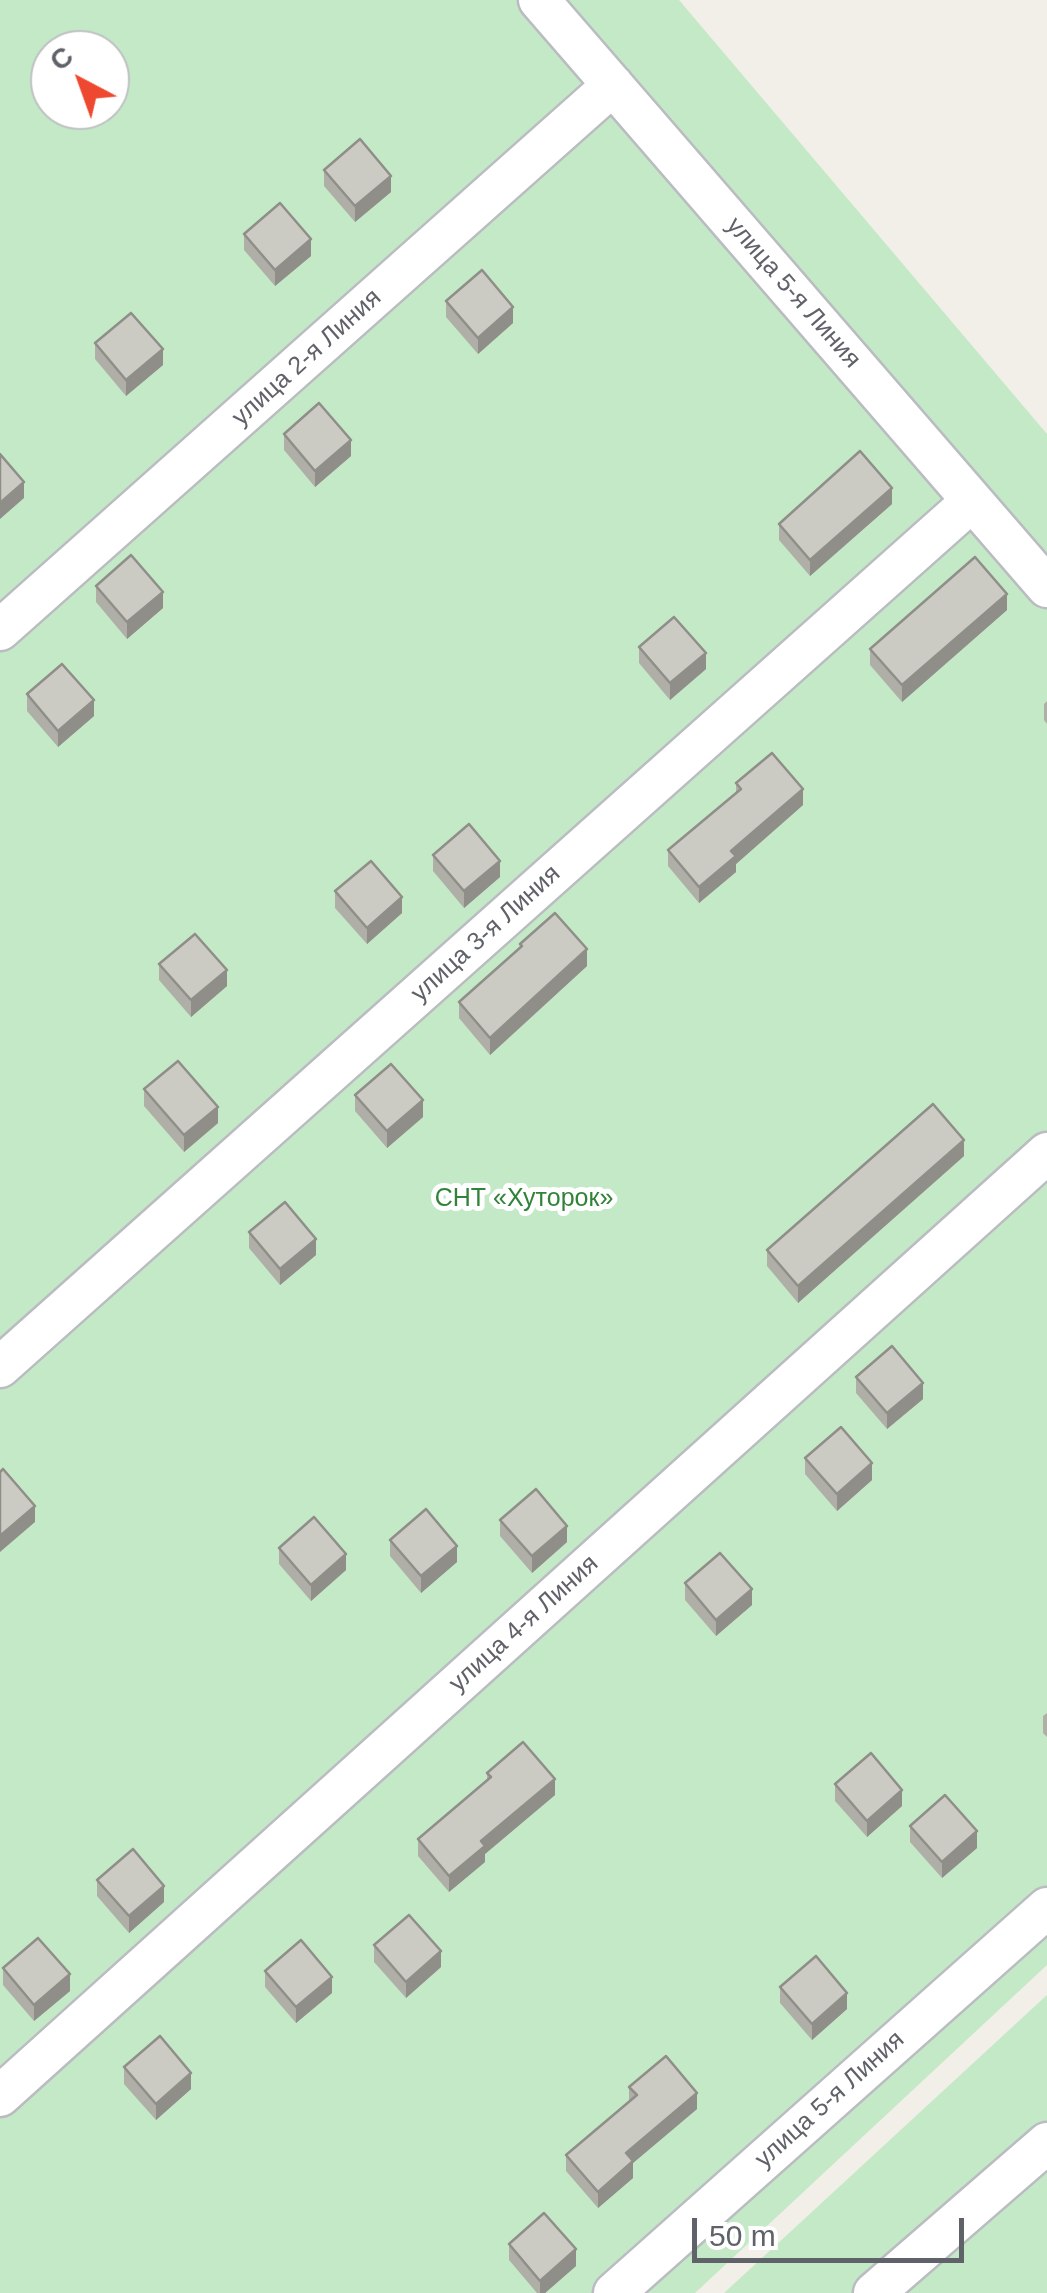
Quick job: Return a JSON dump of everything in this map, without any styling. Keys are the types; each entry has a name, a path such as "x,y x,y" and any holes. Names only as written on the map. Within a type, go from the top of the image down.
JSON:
{"street":[{"name":"улица 5-я Линия","path":"538,0 1047,587"},
{"name":"улица 2-я Линия","path":"0,630 613,85"},
{"name":"улица 3-я Линия","path":"0,1367 972,501"},
{"name":"улица 4-я Линия","path":"0,2096 1047,1153"},
{"name":"улица 5-я Линия","path":"614,2293 1047,1908"},
{"path":"874,2293 1047,2143"}],"green space":[{"name":"СНТ «Хуторок»","path":"0,0 679,0 1047,434 1047,1965 695,2293 0,2293"},
{"path":"1047,1995 1047,2293 724,2293"}],"building":[{"path":"360,139 391,176 355,206 324,170"},
{"path":"280,203 311,239 275,270 244,234"},
{"path":"482,270 513,307 478,338 446,301"},
{"path":"131,313 163,349 126,380 95,343"},
{"path":"319,403 351,440 315,471 284,434"},
{"path":"860,451 892,488 810,560 779,524"},
{"path":"0,454 24,482 0,503"},
{"path":"131,555 163,592 127,622 96,586"},
{"path":"975,557 1007,594 902,685 870,649"},
{"path":"674,617 706,653 670,683 639,647"},
{"path":"62,664 94,700 58,731 27,694"},
{"path":"772,753 803,789 731,851 736,856 699,887 668,850 741,789 736,783"},
{"path":"469,824 500,861 464,891 433,855"},
{"path":"371,861 402,897 367,928 335,891"},
{"path":"555,913 587,949 490,1038 459,1002"},
{"path":"195,934 227,970 191,1000 159,964"},
{"path":"178,1061 218,1107 184,1135 144,1089"},
{"path":"391,1064 423,1100 387,1131 355,1095"},
{"path":"933,1104 964,1140 798,1286 767,1250"},
{"path":"285,1202 316,1239 280,1269 249,1232"},
{"path":"892,1346 923,1383 887,1413 856,1377"},
{"path":"841,1427 872,1463 837,1494 805,1458"},
{"path":"3,1469 35,1506 0,1536 0,1472"},
{"path":"536,1489 567,1526 532,1556 500,1520"},
{"path":"426,1509 457,1546 421,1576 390,1540"},
{"path":"314,1517 346,1554 311,1585 279,1548"},
{"path":"720,1553 752,1589 716,1620 685,1583"},
{"path":"523,1742 555,1779 481,1841 485,1846 449,1876 418,1839 491,1777 487,1773"},
{"path":"871,1753 902,1790 867,1821 835,1784"},
{"path":"945,1795 977,1831 942,1862 910,1826"},
{"path":"133,1849 164,1886 129,1916 97,1880"},
{"path":"409,1915 441,1951 406,1982 374,1945"},
{"path":"38,1938 70,1974 34,2005 3,1968"},
{"path":"301,1940 332,1977 296,2007 265,1971"},
{"path":"816,1956 847,1993 812,2024 780,1987"},
{"path":"160,2036 191,2073 156,2104 124,2067"},
{"path":"666,2056 697,2093 626,2153 633,2161 598,2192 566,2155 637,2095 629,2087"},
{"path":"544,2213 576,2249 540,2281 509,2244"}]}
